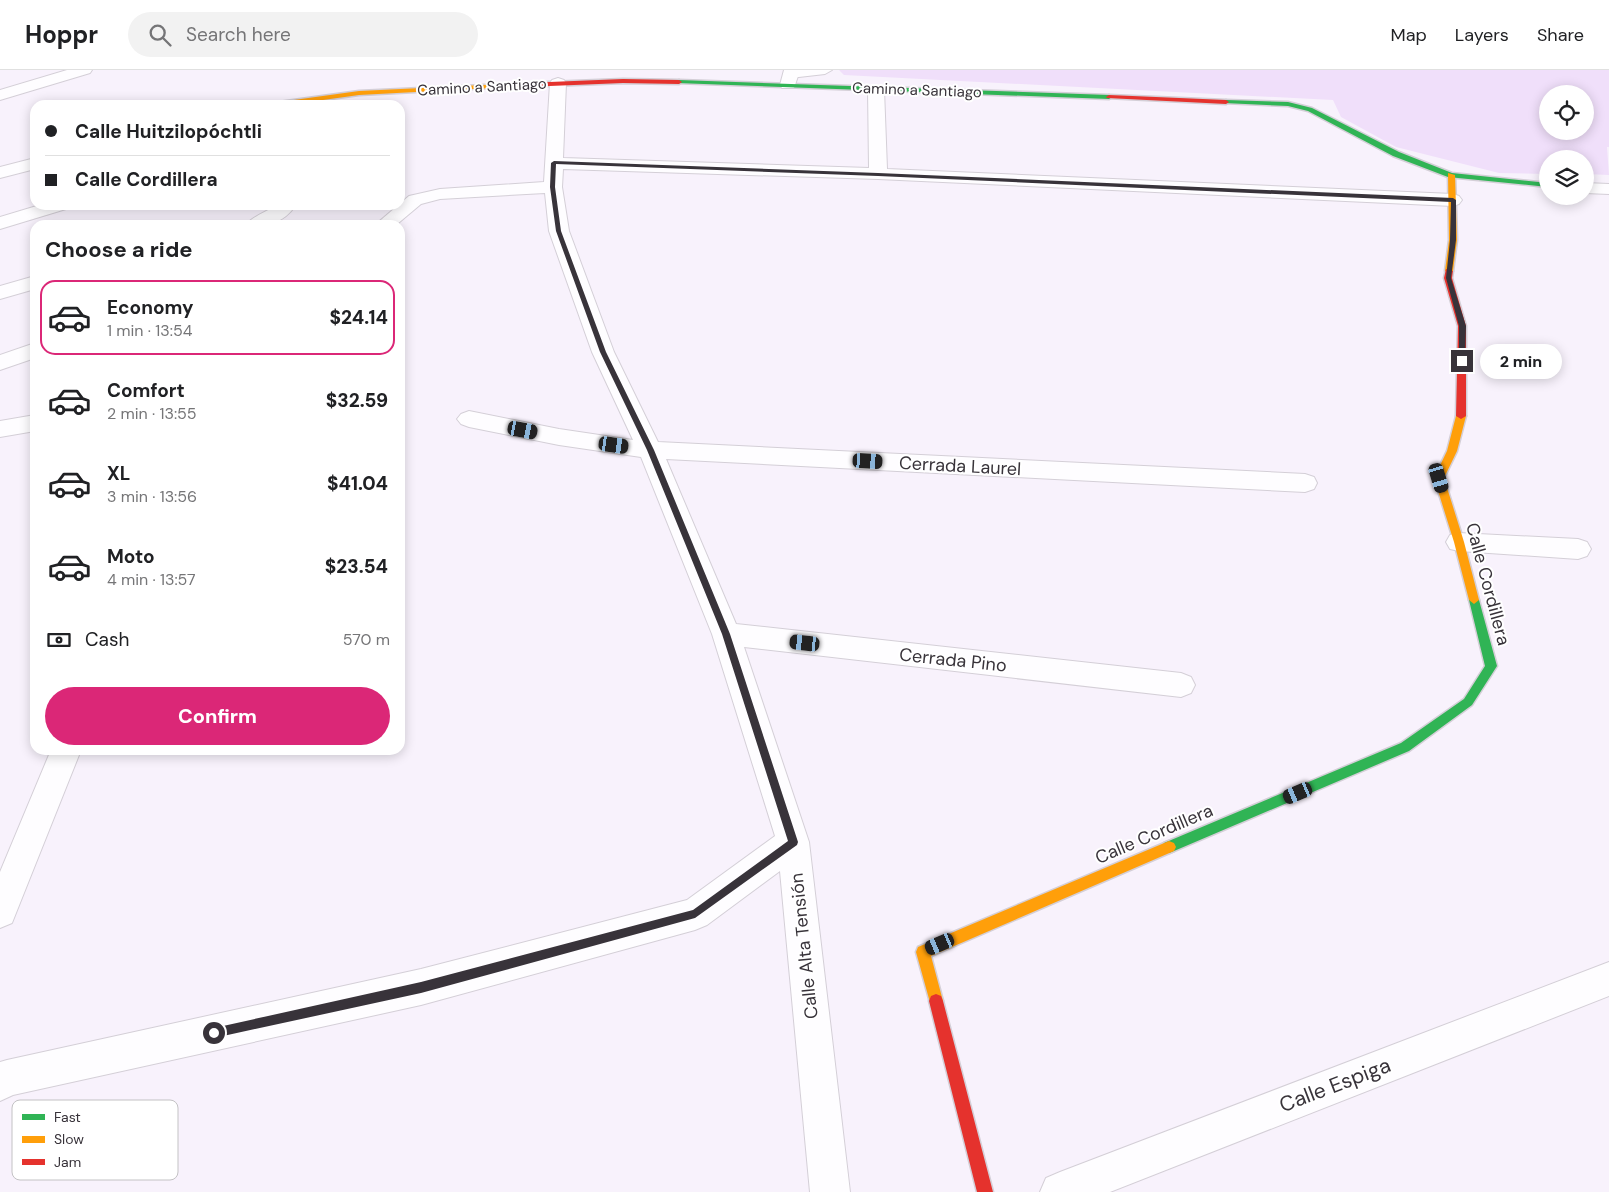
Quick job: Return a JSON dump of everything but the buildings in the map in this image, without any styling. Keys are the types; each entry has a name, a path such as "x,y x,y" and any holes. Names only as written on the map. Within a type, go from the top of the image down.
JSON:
{"street":[{"path":"0,95 84,70"},
{"name":"Camino a Santiago","path":"308,100 359,93 558,83 790,76 876,89 1288,104 1310,110 1334,120 1396,154 1451,175 1539,184"},
{"name":"Calle Alta Tensión","path":"558,83 553,175 559,231 603,352 650,450 726,634 793,842 830,1192"},
{"path":"876,89 878,174"},
{"path":"0,173 30,164"},
{"path":"405,208 415,200 432,196 553,175 878,174 1453,200"},
{"name":"Calle Cordillera","path":"985,1192 922,952 1406,747 1468,702 1491,666 1459,542 1439,478 1452,451 1462,414 1462,326 1448,278 1453,240 1451,175"},
{"path":"1594,188 1609,189"},
{"path":"0,223 43,210"},
{"path":"266,220 281,210"},
{"path":"390,220 403,210"},
{"path":"0,293 30,284"},
{"path":"0,362 30,352"},
{"name":"Cerrada Laurel","path":"469,419 559,437 650,450 1304,483"},
{"path":"0,429 30,424"},
{"path":"1459,542 1578,550"},
{"name":"Cerrada Pino","path":"726,634 1181,685"},
{"path":"0,912 64,755"},
{"path":"0,1082 7,1078 421,987 695,914 793,842"},
{"name":"Calle Espiga","path":"1060,1192 1609,979"}],"lane":[{"path":"790,76 825,70"}],"shaded area":[{"path":"839,70 1609,70 1609,147 1607,147 1609,175 1594,174 1594,150 1539,150 1539,174 1499,173 1396,147 1341,117 1333,100 844,75"}],"traffic: fast":[{"path":"679,82 1109,97"},
{"path":"1226,102 1288,104 1310,109 1396,154 1451,175 1539,184"},
{"path":"1169,847 1405,747 1468,702 1491,666 1474,600"}],"traffic: slow":[{"path":"308,100 359,93 525,85"},
{"path":"1449,271 1453,240 1451,175"},
{"path":"1461,416 1452,451 1439,478 1459,542 1474,600"},
{"path":"936,1001 923,952 1169,847"}],"traffic: jam":[{"path":"525,85 623,81 679,82"},
{"path":"1109,97 1226,102"},
{"path":"1449,271 1448,278 1462,326 1461,416"},
{"path":"936,1001 985,1192"}],"route":[{"path":"214,1033 421,987 695,914 793,842 726,634 650,450 603,352 559,231 553,187 554,163 878,174 1453,200 1453,240 1448,278 1462,326 1462,361"}]}
